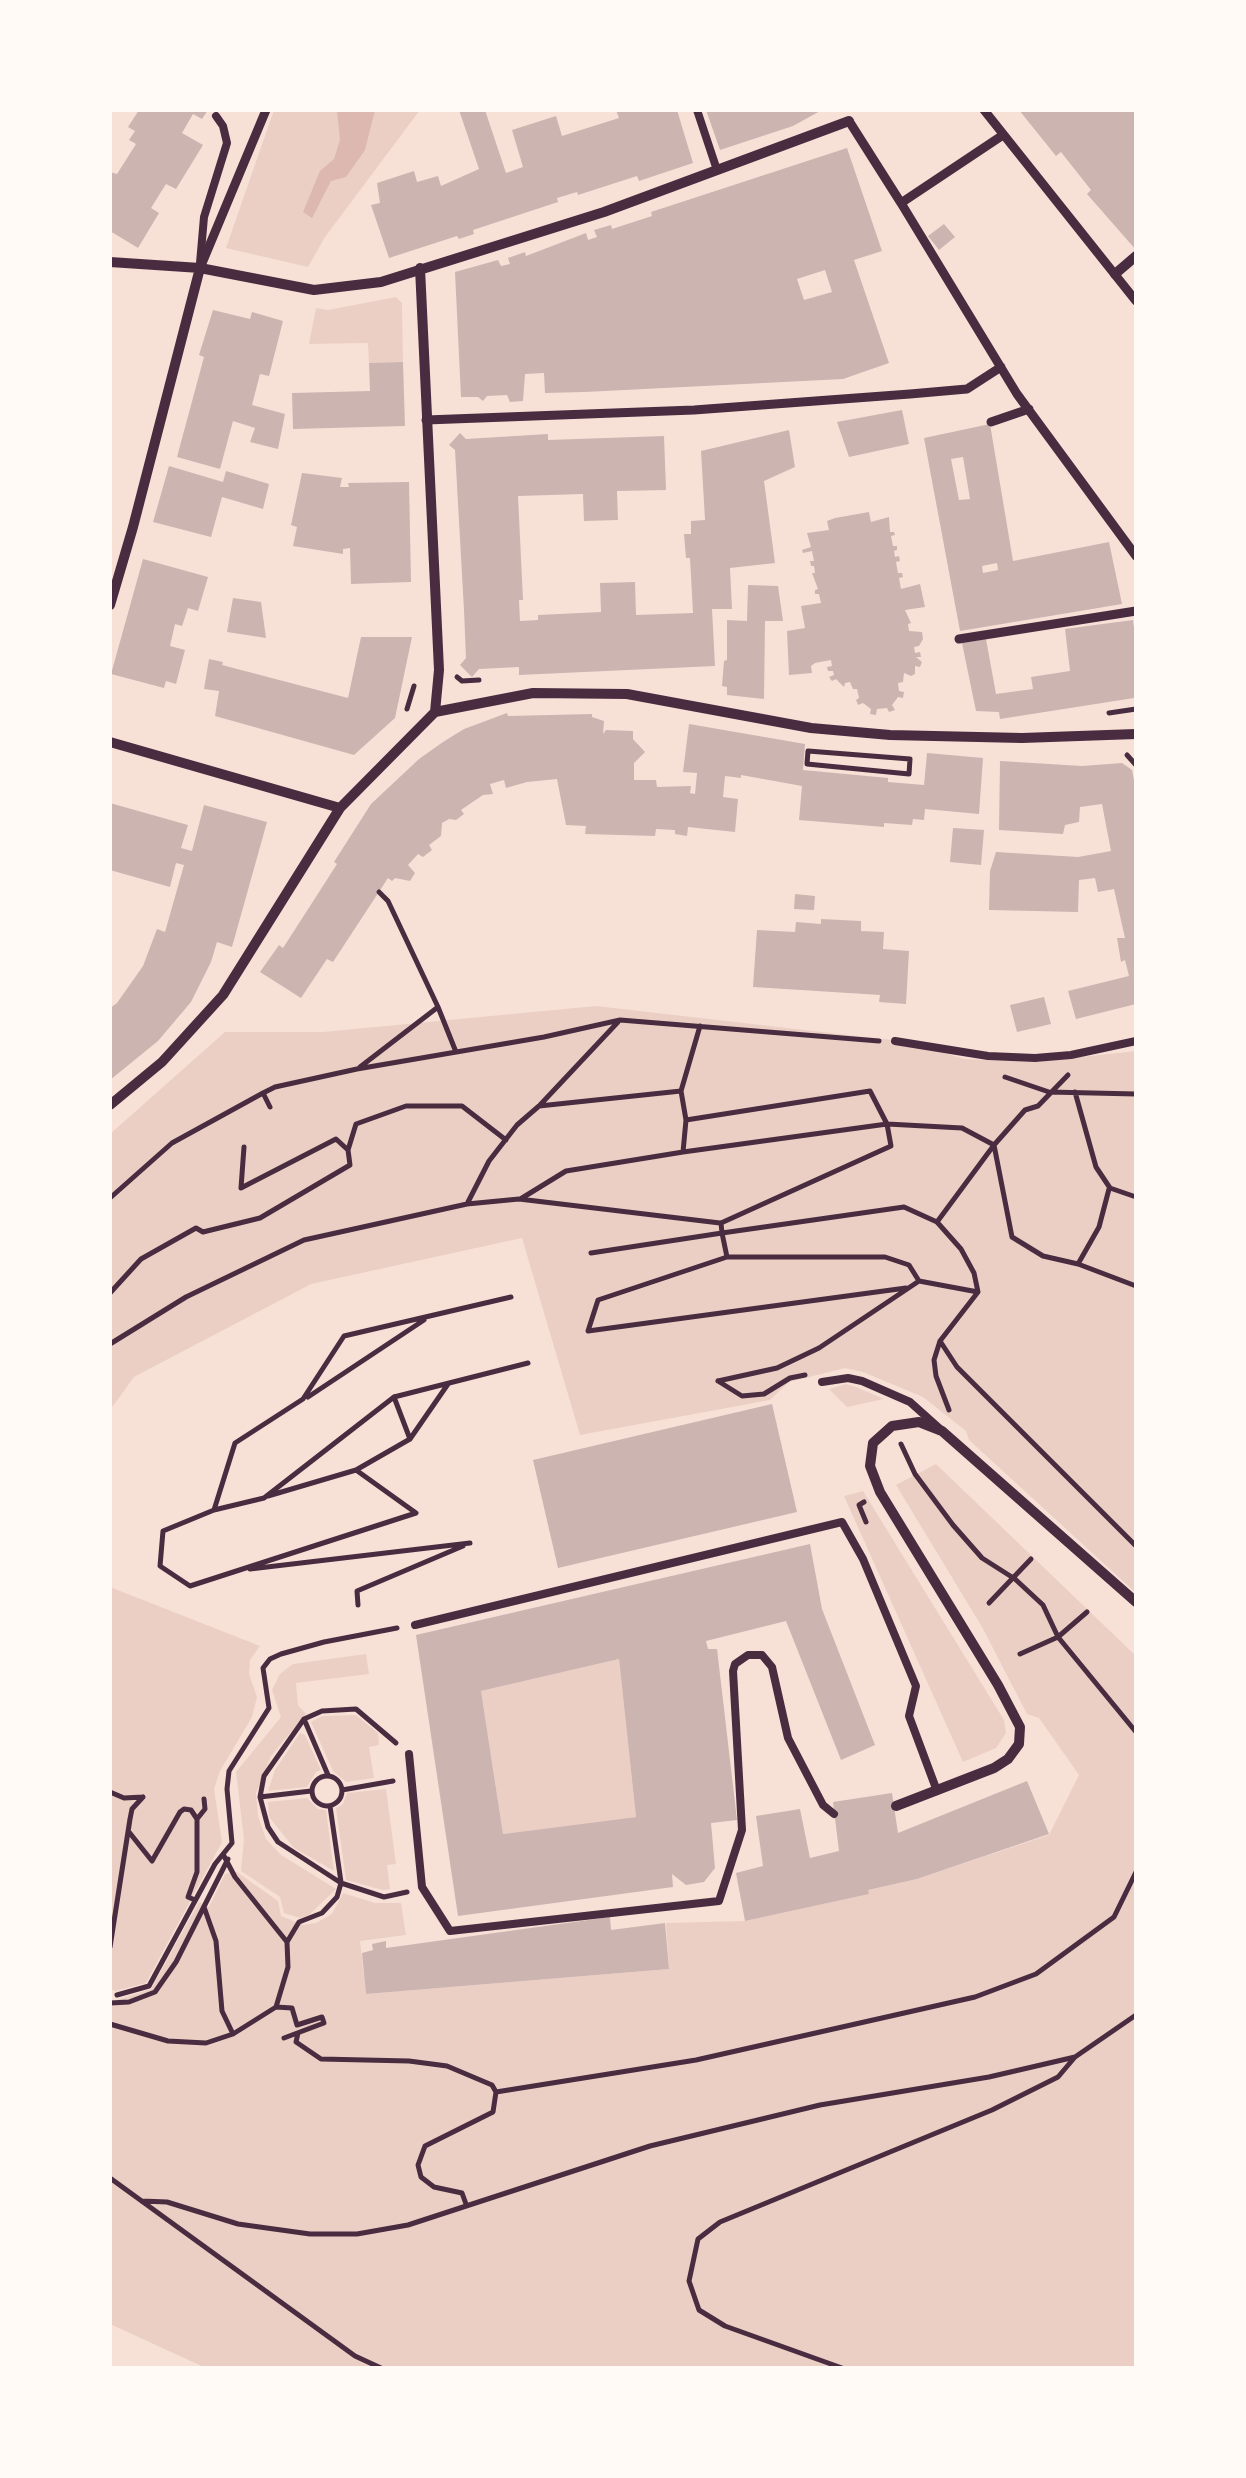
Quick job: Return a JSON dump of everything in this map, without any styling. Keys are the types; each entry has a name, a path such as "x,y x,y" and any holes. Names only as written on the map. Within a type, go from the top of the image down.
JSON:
{"street":[{"path":"110,605 200,268 266,110"},
{"path":"984,110 1136,301"},
{"path":"110,262 200,268 314,290 381,282 604,212 849,121 1001,367 1136,556"},
{"path":"901,203 1003,136"},
{"path":"1115,274 1136,256"},
{"path":"420,268 438,670 435,712"},
{"path":"426,420 694,410 910,394 967,388 1001,367"},
{"path":"991,422 1029,409"},
{"path":"959,640 1136,611"},
{"path":"110,1105 162,1062 223,995 340,808 435,712 533,693 627,694 811,728 890,735 1022,738 1136,734"},
{"path":"110,742 340,808"},
{"path":"896,1806 994,1768 1019,1744 1020,1727 880,1492 870,1466 874,1443 892,1426 919,1422 942,1431 1136,1602"}],"lane":[{"path":"697,110 717,170"},
{"path":"200,268 204,217 227,143 224,126 216,116"},
{"path":"894,1041 988,1056 1035,1058 1071,1055 1136,1041"},
{"path":"822,1382 848,1378 862,1381 910,1402 942,1431"},
{"path":"415,1625 842,1522 864,1559 916,1686 909,1716 937,1791"},
{"path":"409,1754 422,1886 450,1930 719,1900 742,1830 734,1671 735,1664 748,1655 762,1655 772,1667 788,1738 823,1805 834,1814"}],"path":[{"path":"401,721 414,689 416,670"},
{"path":"828,752 808,751 807,764 909,774 910,760 870,755"},
{"path":"1122,753 1136,765"},
{"path":"379,892 388,901 456,1052"},
{"path":"357,1069 438,1007"},
{"path":"467,1204 489,1161 517,1125 540,1106 620,1020"},
{"path":"110,1198 172,1143 263,1093 357,1069 620,1020 894,1041"},
{"path":"683,1152 686,1120 681,1092 700,1026"},
{"path":"110,1344 186,1297 304,1240 467,1204 519,1200 721,1223 891,1146 887,1124 870,1091 686,1120"},
{"path":"540,1106 681,1092"},
{"path":"937,1222 1025,1110 1038,1106 1049,1092 1136,1094"},
{"path":"1075,1092 1096,1167 1110,1188 1136,1197"},
{"path":"263,1093 270,1107"},
{"path":"110,1292 141,1259 196,1228 202,1232 260,1218 350,1165 348,1150 356,1124 406,1106 462,1106 507,1140"},
{"path":"519,1200 566,1170 887,1124 962,1128 994,1146 1012,1237 1043,1256 1078,1264 1136,1286"},
{"path":"244,1147 241,1188 336,1139 348,1150"},
{"path":"1078,1264 1099,1228 1110,1188"},
{"path":"592,1253 904,1207 937,1222 961,1250 974,1274 978,1292"},
{"path":"721,1223 727,1256"},
{"path":"906,1288 588,1331 598,1300 727,1256 884,1257 909,1265 919,1282"},
{"path":"764,1394 742,1396 718,1381 777,1368 819,1348 919,1282 978,1292"},
{"path":"942,1431 950,1416 934,1360 940,1341 978,1292"},
{"path":"304,1400 344,1336 511,1297"},
{"path":"214,1510 235,1444 430,1316"},
{"path":"940,1341 957,1368 1136,1546"},
{"path":"264,1498 394,1397 528,1363"},
{"path":"356,1470 416,1513 190,1586 160,1566 163,1531 214,1510 356,1470 410,1440 449,1383"},
{"path":"394,1397 410,1440"},
{"path":"892,1426 915,1474 953,1525 982,1558 1015,1578 1043,1605 1058,1637 1136,1732"},
{"path":"234,1571 470,1543 357,1592 358,1605"},
{"path":"989,1603 1032,1559"},
{"path":"1020,1654 1058,1637 1087,1612"},
{"path":"110,2002 129,2002 155,1992 176,1962 199,1902 226,1858 232,1843 229,1771 269,1708 263,1668 270,1659 324,1642 415,1625"},
{"path":"409,1754 356,1709 322,1710 304,1719 264,1776 260,1797 268,1827 278,1842 341,1883 384,1897 422,1886"},
{"path":"304,1719 328,1775 338,1780 342,1790 339,1800 330,1806"},
{"path":"328,1775 315,1780 311,1791 315,1801 330,1806"},
{"path":"342,1790 412,1777"},
{"path":"260,1797 311,1791"},
{"path":"110,1792 124,1798 142,1797 132,1809 110,1947"},
{"path":"204,1798 205,1809 198,1820 197,1872 188,1897 199,1902 216,1941 222,2011 232,2034"},
{"path":"276,2007 288,1967 288,1942 299,1922 322,1913 337,1897 341,1883 330,1806"},
{"path":"129,1832 152,1862 184,1808 191,1810 198,1820"},
{"path":"226,1858 235,1877 288,1942"},
{"path":"117,1995 149,1986 215,1864 226,1858"},
{"path":"496,2092 696,2060 974,1998 1036,1974 1114,1917 1136,1872"},
{"path":"110,2024 168,2042 206,2043 232,2034 276,2007 292,2008 297,2025 322,2017 324,2023 284,2038"},
{"path":"842,2368 725,2326 698,2310 688,2282 698,2239 720,2222 992,2110 1058,2077 1075,2057 1136,2015"},
{"path":"298,2033 296,2042 321,2059 446,2066 492,2085 496,2092 493,2112 424,2146 418,2165 421,2178 434,2187 462,2193 466,2204"},
{"path":"142,2201 167,2202 238,2224 310,2234 357,2234 408,2225 650,2146 820,2105 989,2077 1075,2057"},
{"path":"110,2178 355,2356 381,2368"}],"shaded area":[{"path":"274,110 420,110 325,237 308,267 226,248"},
{"path":"337,110 375,110 365,150 346,177 331,181 312,218 303,212 320,171 334,159 340,140"},
{"path":"396,297 402,303 403,362 369,363 368,343 309,344 316,308 328,310"},
{"path":"596,1006 909,1042 964,1059 1036,1062 1136,1051 1136,1593 969,1440 966,1431 923,1397 863,1372 845,1368 789,1382 770,1400 580,1435 522,1238 311,1284 134,1377 110,1410 110,1134 225,1032 323,1032"},
{"path":"846,1384 884,1399 847,1407 829,1389"},
{"path":"936,1464 1136,1656 1136,2368 206,2368 110,2324 110,2002 151,1989 199,1902 209,1907 225,1874 237,1872 278,1901 281,1916 303,1925 332,1914 343,1893 375,1903 401,1903 406,1935 360,1941 366,1994 669,1969 666,1923 745,1921 868,1894 868,1890 917,1879 1049,1835 1079,1775 1039,1718 1027,1714 982,1627 896,1485"},
{"path":"863,1491 1004,1720 1006,1733 996,1748 963,1762 844,1496"},
{"path":"110,1587 260,1646 250,1660 249,1674 257,1697 252,1717 220,1771 214,1789 222,1842 146,1983 115,1991 110,1988"},
{"path":"366,1654 369,1674 296,1683 298,1705 306,1714 271,1756 256,1793 266,1839 281,1855 336,1889 309,1915 300,1918 284,1913 280,1897 241,1871 244,1839 236,1772 281,1717 272,1690 280,1674 293,1664"},
{"path":"619,1659 636,1817 503,1834 481,1691"},
{"path":"356,1715 378,1733 379,1745 369,1747 374,1778 346,1782 333,1771 311,1722 322,1716"},
{"path":"300,1733 305,1735 321,1770 307,1787 268,1791 275,1770"},
{"path":"386,1789 396,1864 387,1865 390,1889 383,1890 346,1880 336,1808 343,1804 347,1793"},
{"path":"307,1798 318,1809 326,1810 334,1871 294,1848 269,1817 268,1802"}],"building":[{"path":"139,110 208,110 202,119 193,114 182,133 203,145 176,189 166,184 151,208 159,213 138,248 110,231 110,172 117,174 136,144 129,140 135,131 128,127"},
{"path":"459,110 485,110 506,173 523,167 512,130 556,116 562,136 619,118 616,110 677,110 693,163 639,181 637,176 557,198 558,202 473,230 474,234 389,258 371,205 380,203 377,183 414,171 417,182 438,176 441,186 479,169"},
{"path":"706,110 822,110 793,126 720,150"},
{"path":"1019,110 1136,110 1136,250 1087,194 1091,190 1061,152 1056,156"},
{"path":"847,148 882,251 854,260 889,363 843,379 585,392 545,393 544,373 525,374 523,401 510,402 507,395 487,396 483,401 478,397 461,397 455,272 498,260 501,266 510,264 508,258 525,252 526,256 586,233 588,240 597,237 594,230 611,225 612,229 652,216 651,212","holes":["825,270 832,292 804,300 797,279"]},
{"path":"944,224 955,237 939,250 928,236"},
{"path":"213,310 250,319 252,312 283,321 269,376 260,374 252,405 285,414 278,449 250,442 255,428 233,421 220,469 177,457"},
{"path":"403,362 405,426 293,429 292,393 370,391 369,363"},
{"path":"902,410 909,444 849,457 837,422"},
{"path":"990,424 1013,561 1109,542 1122,604 960,631 924,438","holes":["963,457 970,499 959,500 951,459","997,563 998,570 983,573 982,566"]},
{"path":"789,430 795,467 764,481 775,563 730,568 732,609 712,609 715,666 519,675 519,667 479,669 472,677 460,665 466,658 464,610 455,450 449,445 460,433 466,439 548,434 548,440 664,436 666,490 617,491 618,520 584,521 583,494 518,496 523,600 519,600 520,621 538,620 538,615 601,612 600,583 635,582 636,615 693,613 690,558 686,558 684,534 691,534 691,521 705,520 701,451"},
{"path":"169,466 223,482 226,471 269,484 263,509 222,497 211,537 153,522"},
{"path":"302,473 342,478 340,487 349,487 348,483 409,482 411,582 351,584 350,548 343,549 343,554 293,546 297,527 291,525"},
{"path":"869,512 871,522 889,517 890,532 895,535 891,536 893,546 897,546 895,557 899,556 900,561 896,562 898,573 903,577 899,578 901,589 920,584 925,607 905,610 911,623 909,631 922,632 923,639 914,647 915,653 920,652 921,657 916,657 922,662 920,667 915,666 911,676 904,673 903,682 898,683 899,691 904,692 903,698 898,697 892,705 895,710 877,709 876,715 870,714 871,709 863,703 858,705 857,689 850,682 844,687 836,679 832,681 829,677 834,675 833,671 827,667 832,666 831,660 815,663 812,673 789,675 787,631 805,628 801,606 821,603 819,594 815,594 818,589 810,561 814,561 812,551 802,550 811,547 807,533 829,530 827,521 835,518"},
{"path":"143,559 208,577 198,611 188,608 182,626 175,624 170,646 185,650 176,684 166,681 164,688 111,674"},
{"path":"748,585 778,586 783,621 765,621 764,699 727,695 727,687 722,686 727,660 727,620 747,621"},
{"path":"233,598 261,602 266,638 227,632"},
{"path":"1133,620 1134,698 1000,719 999,712 976,711 962,643 986,639 996,694 1033,689 1031,677 1070,671 1065,629"},
{"path":"361,637 412,637 395,718 354,755 215,716 219,691 204,689 209,659 348,698"},
{"path":"507,713 592,714 604,721 603,734 606,730 633,731 633,739 645,752 634,763 634,780 656,780 657,787 691,786 690,793 695,794 697,773 683,772 689,724 805,744 803,770 888,778 888,782 924,785 927,753 983,758 979,814 925,809 924,820 913,819 912,825 884,823 884,827 799,820 802,786 741,775 725,776 723,797 738,799 735,832 688,827 687,836 675,834 675,830 656,829 655,836 585,834 586,826 566,825 557,779 506,788 504,780 490,784 493,794 483,795 461,810 464,814 456,820 442,823 441,836 429,845 432,850 423,857 418,854 408,865 415,873 410,881 388,878 333,962 327,959 301,998 260,972 279,945 283,948 371,804 443,742 464,729"},
{"path":"1000,761 1082,766 1122,763 1132,770 1136,790 1136,1004 1076,1019 1068,991 1129,976 1125,960 1121,962 1117,938 1125,938 1114,889 1098,892 1095,878 1079,880 1078,912 989,910 990,871 996,852 1078,857 1111,851 1102,804 1080,807 1079,822 1065,825 1063,834 999,830"},
{"path":"110,803 188,825 181,848 192,851 204,805 267,822 232,947 217,942 191,1002 158,1041 110,1080 110,1008 143,966 157,929 165,932 184,865 176,863 170,887 110,870"},
{"path":"953,828 984,830 981,865 950,862"},
{"path":"795,894 815,896 814,910 794,909"},
{"path":"821,919 861,921 861,931 884,932 883,949 909,951 906,1004 879,1002 880,995 753,987 757,930 795,932 796,922 821,924"},
{"path":"1044,997 1051,1024 1017,1032 1010,1005"},
{"path":"772,1404 797,1512 558,1568 533,1460"},
{"path":"810,1544 822,1609 875,1745 841,1760 786,1621 706,1641 708,1649 717,1649 737,1820 711,1823 715,1868 704,1882 686,1885 672,1874 673,1887 458,1916 416,1635","holes":["619,1659 636,1817 503,1834 481,1691"]},
{"path":"1027,1781 1049,1834 917,1879 868,1890 869,1894 745,1921 736,1873 763,1866 756,1816 800,1809 810,1858 839,1851 833,1802 892,1793 898,1833"},
{"path":"610,1917 611,1930 665,1923 669,1969 366,1994 362,1953 373,1950 372,1944 386,1941 386,1948"}]}
